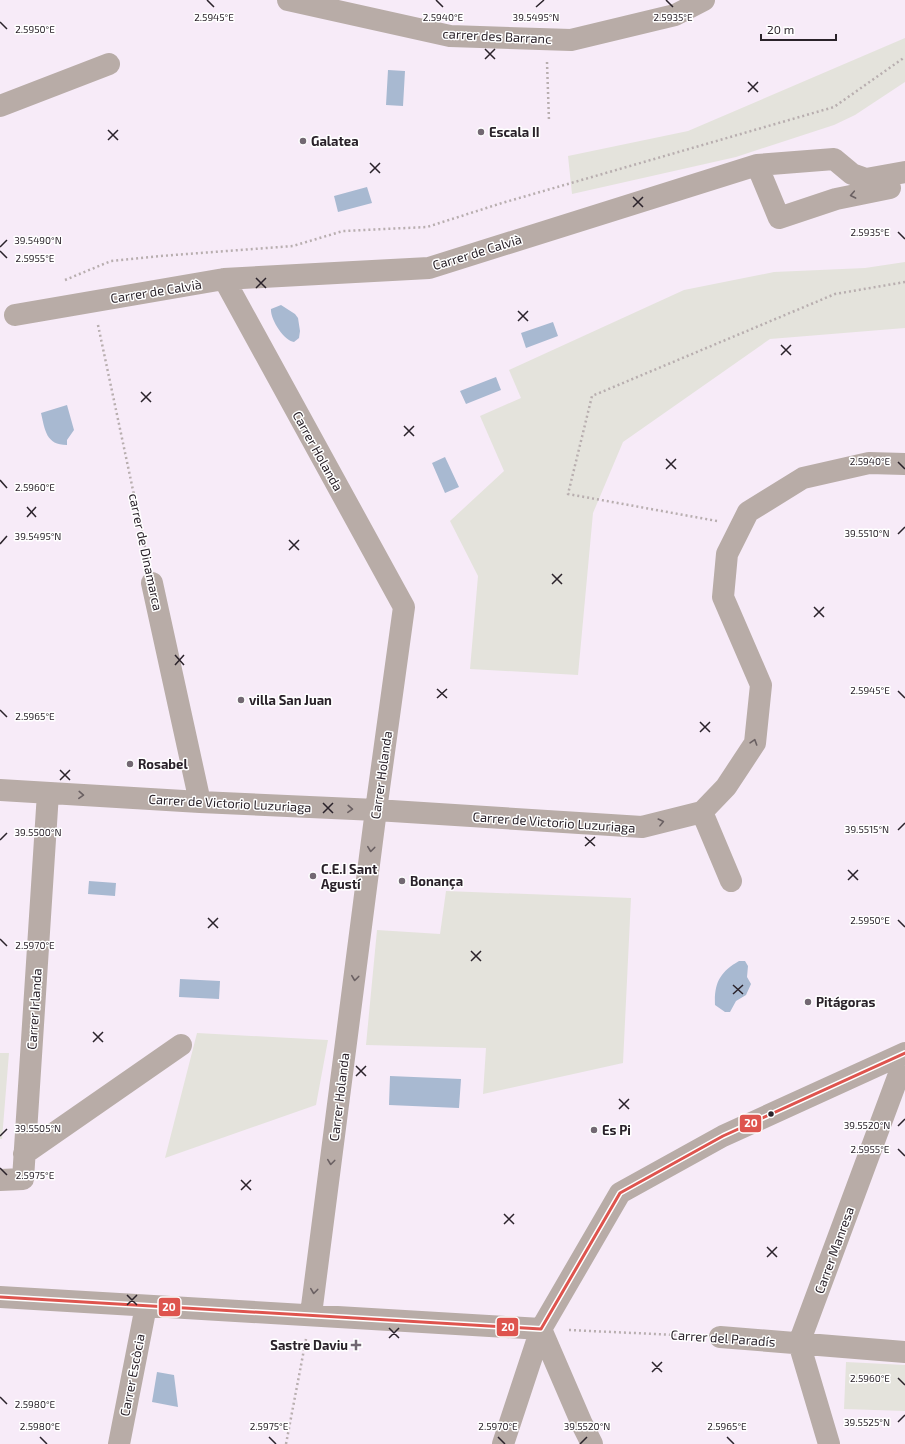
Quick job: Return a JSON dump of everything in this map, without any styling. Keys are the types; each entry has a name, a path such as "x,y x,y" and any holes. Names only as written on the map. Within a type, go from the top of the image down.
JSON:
{"street":[{"name":"carrer des Barranc","path":"288,0 450,36 571,40 675,15 704,0"},
{"path":"0,106 109,64"},
{"name":"Carrer de Calvià","path":"15,315 224,280 429,268 757,165 834,159 852,174 866,179 905,172"},
{"path":"757,165 778,218 836,199 905,185"},
{"name":"Carrer Holanda","path":"224,280 404,607 376,810 311,1314"},
{"path":"731,881 702,812 726,787 755,743 761,684 723,597 727,554 748,512 802,478 869,463 905,464"},
{"name":"carrer de Dinamarca","path":"152,583 200,802"},
{"name":"Carrer de Victorio Luzuriaga","path":"0,790 200,802 376,810 642,827 702,812"},
{"name":"Carrer Irlanda","path":"0,1180 23,1179 48,793"},
{"path":"24,1154 180,1045"},
{"path":"503,1444 541,1329 620,1193 723,1136 905,1053"},
{"name":"Carrer Manresa","path":"799,1344 905,1058"},
{"path":"0,1297 311,1314 541,1329"},
{"name":"Carrer Escòcia","path":"118,1444 146,1306"},
{"path":"541,1329 592,1444"},
{"name":"Carrer del Paradís","path":"720,1337 905,1352"},
{"path":"799,1344 828,1444"}],"path":[{"path":"546,39 549,121"},
{"path":"60,282 112,262 161,256 293,246 343,230 427,227 502,203 834,107 905,57"},
{"path":"742,525 568,494 592,396 835,294 905,282"},
{"name":"carrer de Dinamarca","path":"93,301 152,583"},
{"path":"286,1444 311,1314"},
{"name":"Carrer del Paradís","path":"541,1329 720,1337"}],"shaded area":[{"path":"905,38 905,82 855,115 834,125 736,157 572,194 568,156 688,131"},
{"path":"905,262 905,328 770,339 623,442 593,513 578,675 470,669 478,576 450,521 504,471 480,416 521,398 509,370 684,290 774,272 865,268"},
{"path":"446,891 631,898 623,1063 483,1094 486,1048 366,1045 377,930 440,934"},
{"path":"197,1033 328,1040 316,1105 165,1158"},
{"path":"0,1053 9,1053 2,1139 0,1139"},
{"path":"846,1362 905,1365 905,1411 844,1409"}],"water":[{"path":"388,70 405,71 403,106 386,105"},
{"path":"367,187 372,203 338,212 334,196"},
{"path":"281,305 295,314 298,318 300,331 299,338 294,342 286,338 278,329 271,313 271,309"},
{"path":"553,322 558,336 526,348 521,333"},
{"path":"496,377 501,390 466,404 460,391"},
{"path":"67,405 74,430 67,440 67,445 60,444 51,439 45,431 41,413"},
{"path":"445,457 459,487 445,493 432,463"},
{"path":"89,881 116,883 115,896 88,894"},
{"path":"739,961 745,961 748,966 747,977 751,984 746,995 736,1001 730,1012 725,1012 715,1005 717,984 727,969"},
{"path":"180,979 220,981 219,999 179,997"},
{"path":"390,1076 461,1079 459,1108 389,1105"},
{"path":"157,1372 174,1375 178,1407 152,1402"}],"transit line":[{"name":"20","path":"0,1297 541,1329 620,1193 723,1136 905,1053"}],"place":[{"name":"Escala II","path":"481,132"},
{"name":"Galatea","path":"303,141"},
{"name":"villa San Juan","path":"241,700"},
{"name":"Rosabel","path":"130,764"},
{"name":"C.E.I Sant Agustí","path":"313,876"},
{"name":"Bonança","path":"402,881"},
{"name":"Pitágoras","path":"808,1002"},
{"name":"Es Pi","path":"594,1130"},
{"name":"Sastre Daviu","path":"356,1345"}]}
